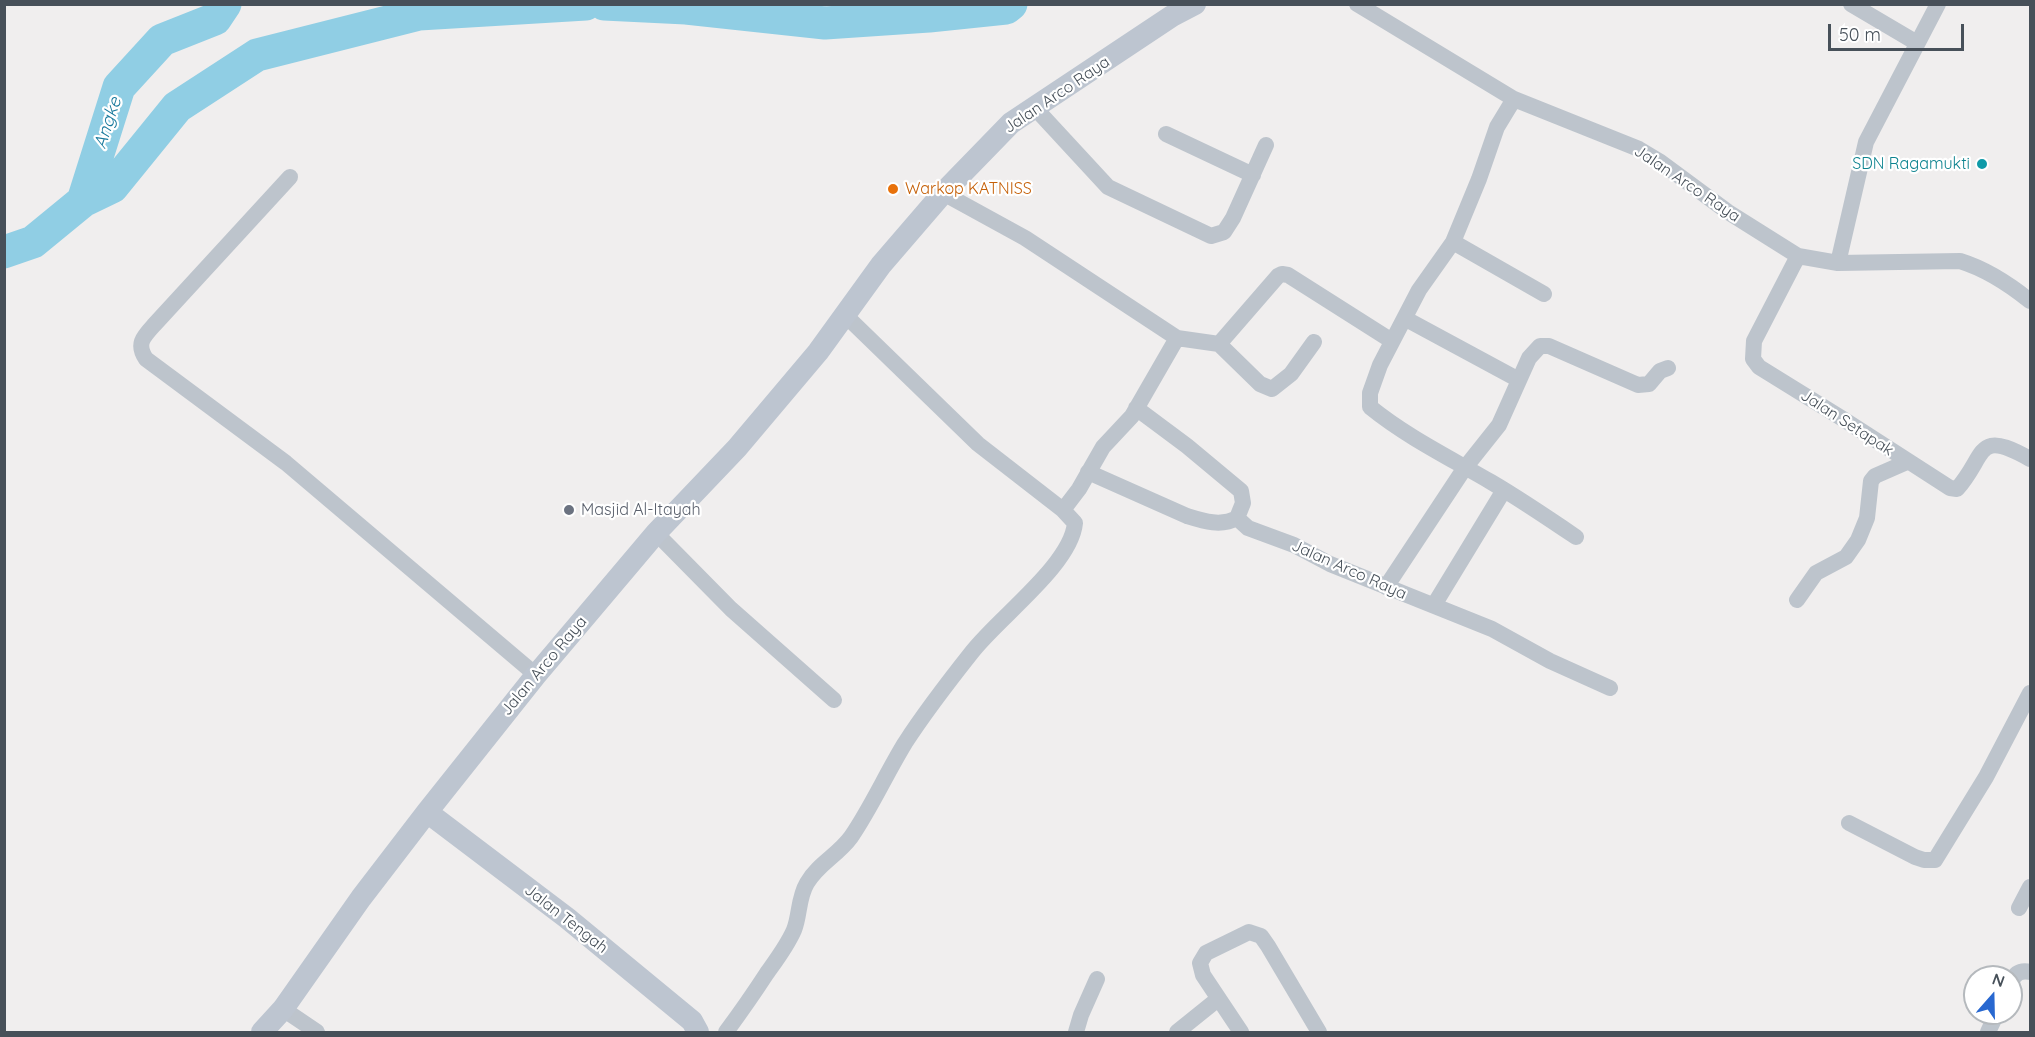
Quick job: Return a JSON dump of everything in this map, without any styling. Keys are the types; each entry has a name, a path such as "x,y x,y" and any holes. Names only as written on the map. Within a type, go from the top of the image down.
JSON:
{"main road":[{"name":"Jalan Arco Raya","path":"262,1032 283,1009 361,898 427,812 536,675 656,533 737,448 818,352 880,266 943,193 1011,123 1172,16 1194,4"},
{"name":"Jalan Tengah","path":"427,812 567,918 692,1021 698,1032"}],"street":[{"name":"Jalan Arco Raya","path":"1357,4 1514,99 1638,149 1744,223 1798,256 1838,263 1960,261 1991,273 2031,301"},
{"path":"1851,4 1917,43"},
{"path":"1838,263 1866,142 1938,4"},
{"path":"1514,99 1497,127 1453,242 1419,290 1374,378 1370,393 1370,407 1387,420 1504,490 1576,537"},
{"path":"1035,108 1108,187 1211,236 1224,232 1233,218 1266,146"},
{"path":"1166,134 1253,174"},
{"path":"290,177 141,340 141,351 146,359 286,463 536,675"},
{"path":"943,193 1025,238 1177,338 1219,344 1260,384 1272,389 1291,374 1314,342"},
{"path":"1453,242 1544,294"},
{"name":"Jalan Setapak","path":"1798,256 1754,341 1753,359 1759,367 1942,484 1957,489 1978,455 1993,444 2013,449 2031,459"},
{"path":"1219,344 1282,274 1288,275 1392,341"},
{"path":"726,1032 783,951 795,929 806,884 817,869 836,854 850,838 905,743 972,651 993,627 1024,600 1068,546 1074,534 1075,523 1063,510 978,444 844,314"},
{"path":"1406,319 1519,380"},
{"path":"1063,510 1111,436 1132,416 1177,338"},
{"path":"1386,587 1464,468 1499,425 1529,358 1540,346 1549,346 1638,385 1649,384 1660,371 1668,368"},
{"path":"1088,472 1204,521 1229,523 1237,518 1243,504 1240,491 1187,446 1136,408"},
{"path":"1797,600 1816,573 1846,557 1858,540 1867,518 1872,481 1875,476 1907,462"},
{"path":"1434,606 1504,490"},
{"name":"Jalan Arco Raya","path":"1237,518 1248,528 1294,545 1330,564 1492,629 1550,661 1610,688"},
{"path":"656,533 731,609 834,700"},
{"path":"1849,823 1915,857 1935,860 1986,777 2031,693"},
{"path":"2019,908 2031,887"},
{"path":"1241,1032 1203,975 1200,963 1206,953 1249,932 1262,936 1319,1032"},
{"path":"1076,1032 1097,979"},
{"path":"1186,1030 1218,999"},
{"path":"283,1009 317,1032"}],"waterway":[{"name":"Angke","path":"4,252 33,242 83,201 119,87 162,40 215,19 225,4"},
{"path":"83,201 112,187 177,107 257,55 419,14 586,4"},
{"path":"604,4 686,8 825,23 929,16 1006,8 1011,4"}],"place":[{"name":"SDN Ragamukti","path":"1982,164"},
{"name":"Warkop KATNISS","path":"893,189"},
{"name":"Masjid Al-Itayah","path":"569,510"}]}
